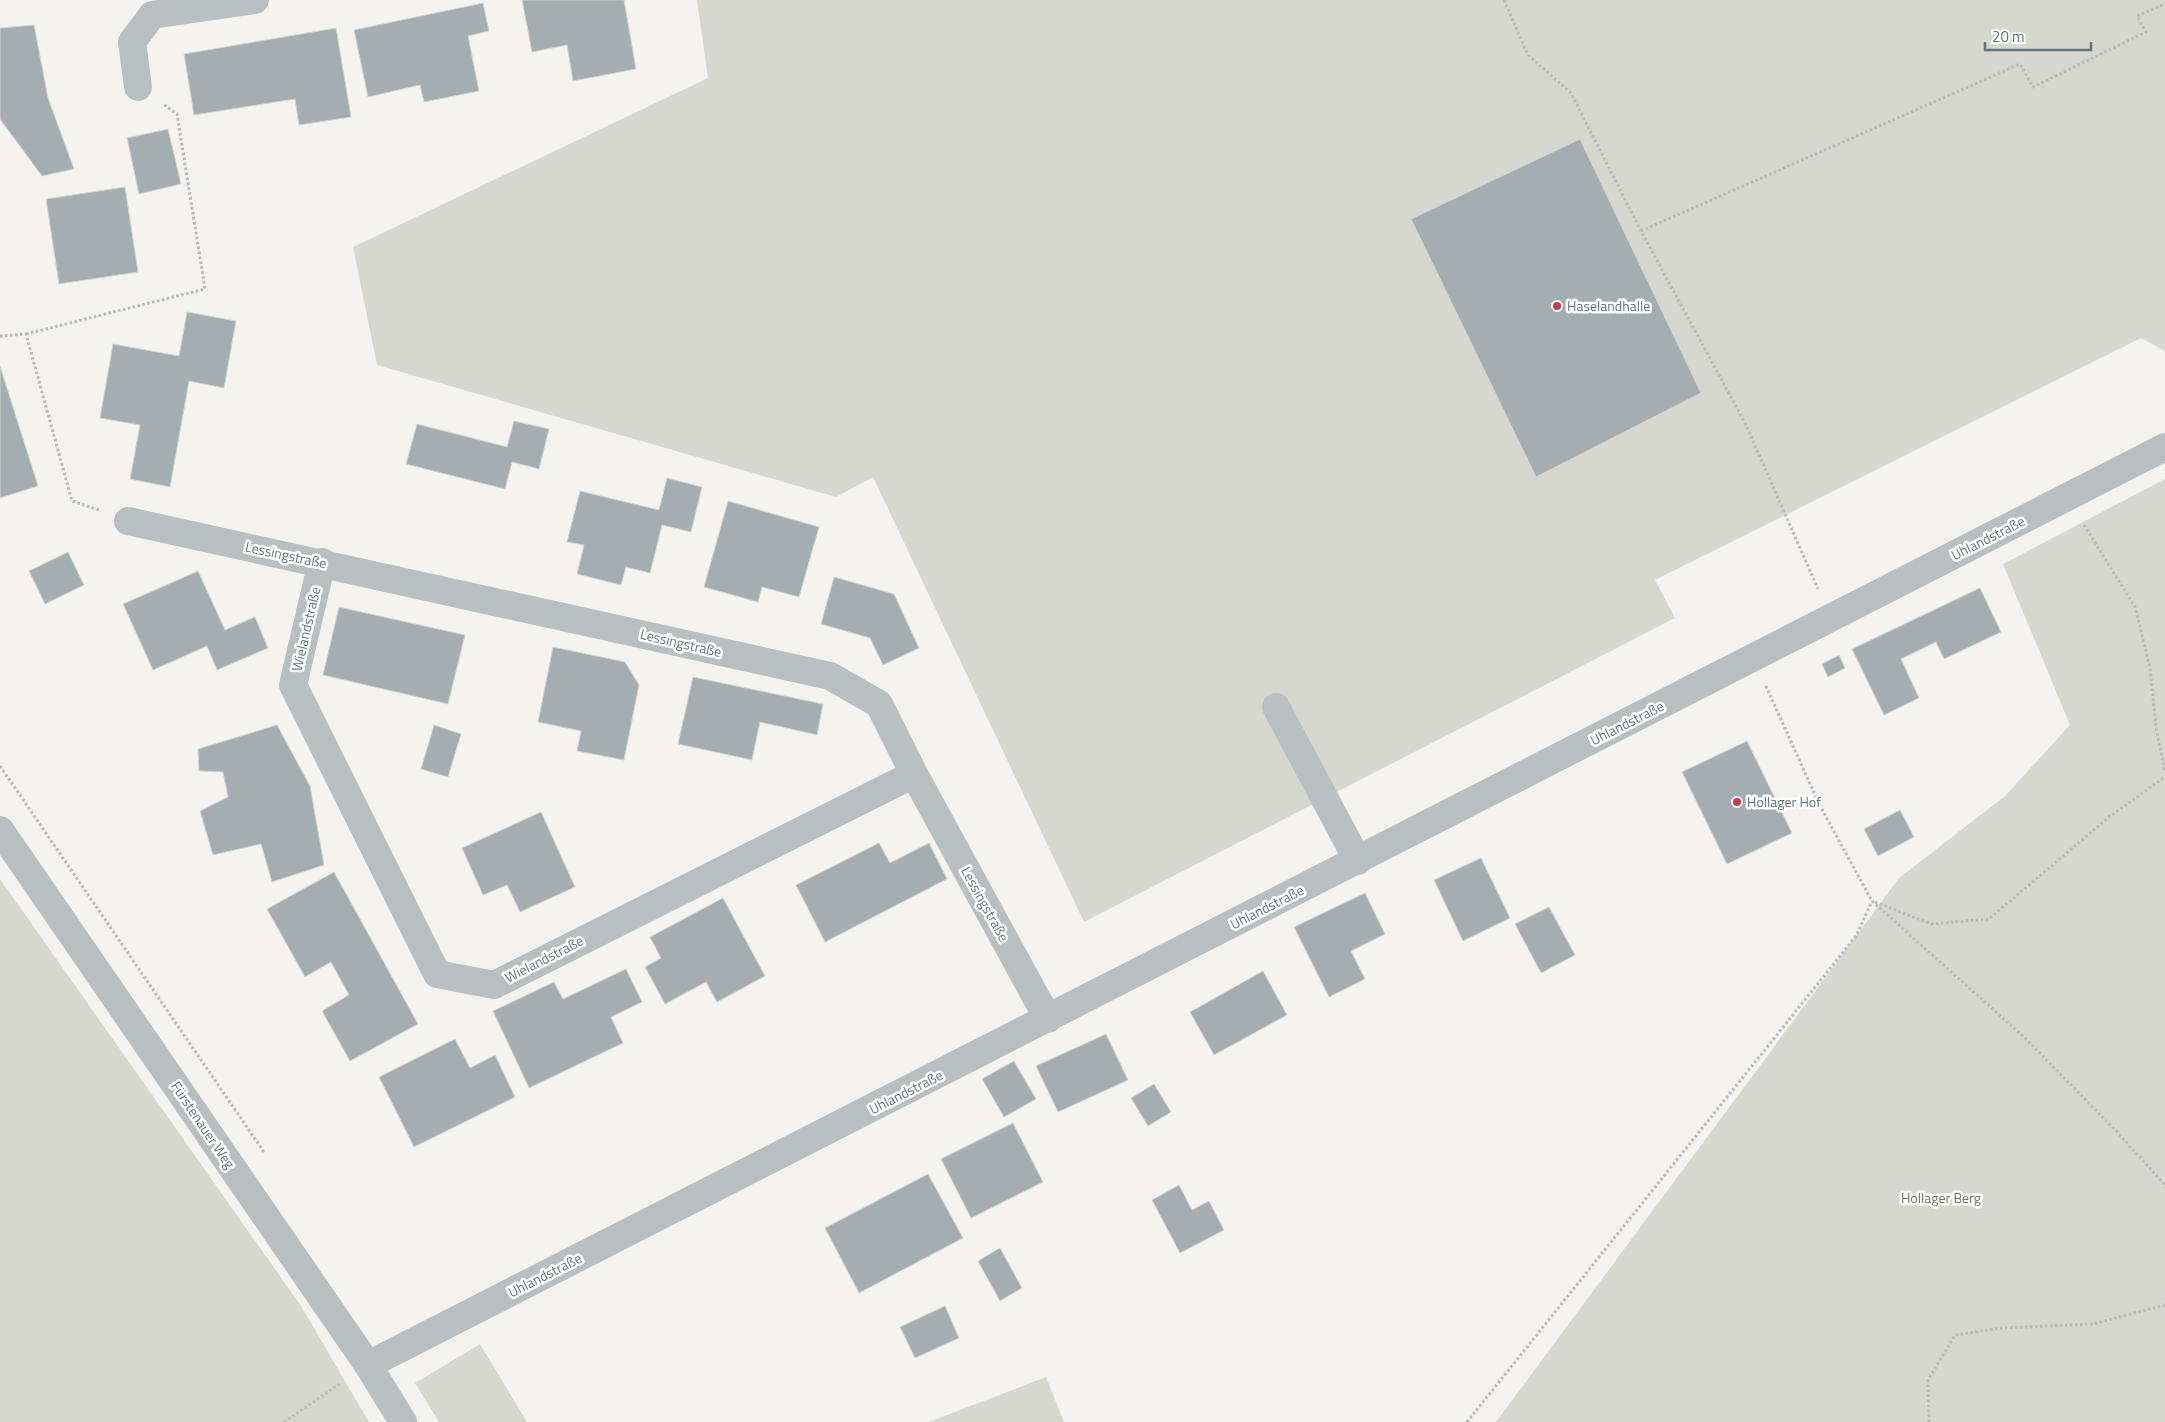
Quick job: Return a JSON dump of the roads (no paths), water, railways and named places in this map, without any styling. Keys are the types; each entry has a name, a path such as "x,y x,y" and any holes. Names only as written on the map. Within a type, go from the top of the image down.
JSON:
{"street":[{"path":"138,86 132,42 151,8 255,0"},
{"name":"Uhlandstraße","path":"368,1365 1048,1020 2165,447"},
{"name":"Lessingstraße","path":"128,521 322,562 830,676 879,704 914,774 1048,1020"},
{"name":"Wielandstraße","path":"322,562 293,685 436,974 494,985 914,774"},
{"path":"1276,707 1358,861"},
{"name":"Fürstenauer Weg","path":"0,830 368,1365 403,1422"}],"place":[{"name":"Haselandhalle","path":"1557,306"},
{"name":"Hollager Hof","path":"1737,802"}],"park label":[{"name":"Hollager Berg","path":"1941,1198"}]}
